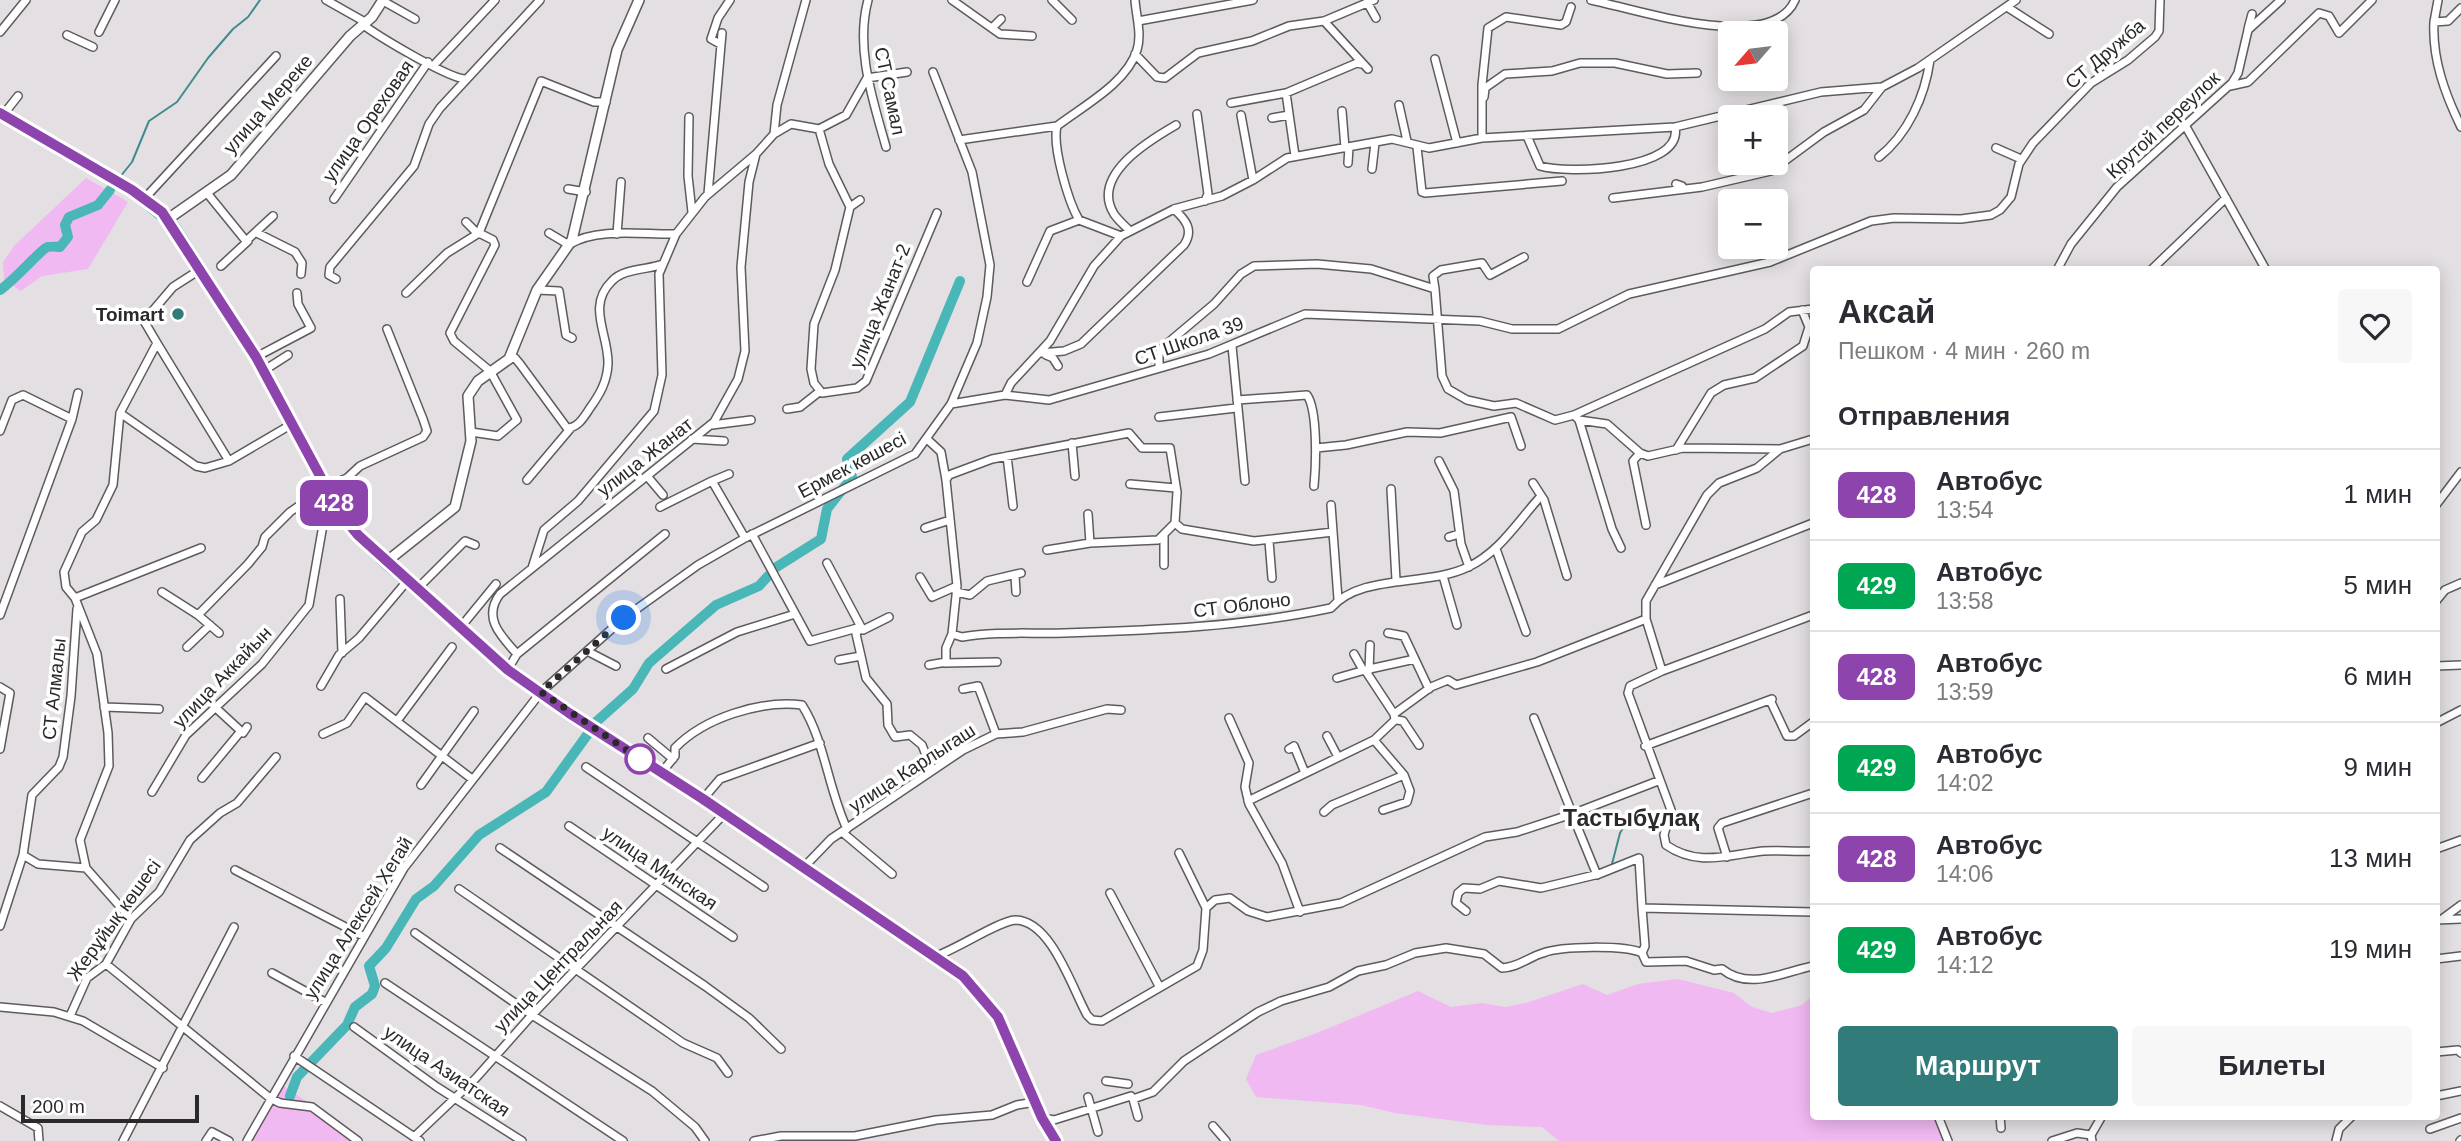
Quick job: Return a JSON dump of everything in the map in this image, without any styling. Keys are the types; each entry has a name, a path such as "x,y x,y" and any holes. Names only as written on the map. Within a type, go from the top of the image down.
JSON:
{"main road":[{"path":"1,114 145,198 168,219 256,357 340,513 386,562 508,670 963,976 989,1003 1005,1031 1042,1118 1056,1141"}],"street":[{"path":"0,32 26,0"},
{"path":"99,32 115,0"},
{"path":"326,0 431,64 459,79 466,79"},
{"path":"383,0 415,19"},
{"name":"улица Мереке","path":"168,219 231,175 383,0"},
{"name":"улица Ореховая","path":"334,199 431,64 495,0"},
{"path":"336,279 329,275 330,267 414,166 429,124 466,79 540,0"},
{"path":"509,359 508,355 537,290 569,245 586,192 620,43 639,0"},
{"path":"720,44 711,39 712,31 730,0"},
{"path":"777,132 777,105 806,0"},
{"name":"СТ Самал","path":"868,0 863,32 867,78 886,147"},
{"path":"952,0 1000,34 1032,36"},
{"path":"959,140 1057,126 1112,84 1135,54 1138,21 1135,0"},
{"path":"1138,21 1253,0"},
{"path":"1591,0 1716,26 1752,28 1782,16 1795,0"},
{"path":"1005,394 1057,332 1094,266 1121,236 1174,209 1205,201 1254,180 1282,159 1392,139 1429,148 1482,138 1675,128 1821,92 1882,87 1897,82 2016,0"},
{"name":"СТ Дружба","path":"1894,218 1961,219 1991,215 2000,210 2011,197 2021,159 2038,137 2091,83 2128,60 2155,37 2159,31 2160,0"},
{"path":"2248,30 2280,0"},
{"path":"2228,86 2248,82 2319,13 2329,16 2339,33 2372,0"},
{"path":"2438,0 2434,22 2437,63 2445,93 2461,127"},
{"path":"1056,1 1072,20"},
{"path":"1135,54 1157,77 1165,78 1198,53 1252,41 1289,26 1324,20 1371,1 1376,18"},
{"path":"1482,138 1485,37 1493,23 1506,17 1558,26 1566,22 1571,7"},
{"path":"2007,7 2049,34"},
{"path":"2434,22 2448,21 2461,8"},
{"name":"Крутой переулок","path":"2059,266 2071,244 2117,187 2228,86 2238,73 2252,14"},
{"path":"992,28 1001,19"},
{"path":"1231,103 1286,93 1357,63 1365,66 1324,20"},
{"path":"708,194 722,33"},
{"path":"67,35 93,47"},
{"path":"145,198 276,56"},
{"path":"1435,59 1457,143"},
{"path":"1879,157 1892,147 1911,117 1925,86 1930,60"},
{"path":"1484,97 1485,88 1505,74 1552,71 1580,63 1615,62 1667,74 1697,73"},
{"path":"532,568 544,530 578,501 653,411 662,375 658,286 663,264 676,234 692,212 708,194 756,154 777,132 792,124 819,129 846,115 867,78 907,72"},
{"name":"Ермек көшесі","path":"541,692 624,618 698,565 748,536 915,454 951,404 977,343 987,297 990,265 972,172 933,72"},
{"path":"406,293 447,253 479,233 541,81 594,102 606,103"},
{"path":"1613,198 1744,179 1771,171 1824,132 1864,110 1882,87"},
{"path":"1286,93 1295,156"},
{"path":"1,114 19,96"},
{"path":"1399,105 1407,141"},
{"path":"1342,111 1348,163"},
{"path":"1197,114 1208,194 1205,201"},
{"path":"1241,115 1254,180"},
{"path":"1272,118 1289,115"},
{"path":"689,117 688,176 692,212"},
{"path":"1129,230 1113,212 1111,193 1114,177 1127,158 1176,125"},
{"path":"2185,125 2264,266"},
{"path":"1057,126 1055,135 1065,186 1079,220"},
{"path":"1527,136 1540,166 1617,166 1646,162 1670,147 1676,137 1675,128"},
{"path":"787,409 800,407 820,392 811,369 814,324 835,270 850,207 830,164 819,129"},
{"path":"1373,169 1375,143"},
{"path":"1417,147 1419,180 1422,192 1425,193 1562,181"},
{"path":"1996,148 2021,159"},
{"name":"улица Жанат","path":"517,654 495,629 493,609 500,594 711,425 738,379 745,351 741,267 749,182 756,154"},
{"path":"617,234 621,182"},
{"path":"568,189 586,192"},
{"path":"207,193 245,242"},
{"path":"2155,266 2226,198"},
{"path":"850,207 860,200"},
{"path":"1038,355 1064,351 1081,344 1184,245 1190,236 1189,229 1174,209"},
{"name":"улица Жанат-2","path":"820,392 852,389 866,382 937,213"},
{"path":"221,266 273,216"},
{"name":"СТ Школа 39","path":"951,404 1005,394 1049,400 1105,386 1158,367 1232,346 1305,314 1480,321 1533,331 1558,329 1629,294 1770,262 1871,221 1894,218"},
{"path":"1027,282 1050,231 1079,220 1121,236"},
{"path":"466,222 493,240 495,246 450,334 454,341 490,370 517,420 498,436 471,432"},
{"path":"257,233 295,252 302,263 301,274"},
{"path":"549,233 569,245"},
{"path":"569,245 579,239 617,234 676,234"},
{"path":"1524,257 1490,275 1482,263 1441,270 1433,276 1442,376 1451,392 1494,406 1516,403 1555,420 1576,418 1607,424 1640,453 1656,455 1675,450 1736,447 1780,449 1810,440"},
{"path":"527,480 567,430 585,417 605,383 608,358 599,319 605,291 616,277 663,264"},
{"path":"1158,367 1163,347 1214,304 1241,274 1254,266 1317,264 1371,269 1435,289"},
{"path":"201,269 173,287 144,321 229,461"},
{"path":"537,290 559,291 566,335 572,338"},
{"path":"256,357 313,331 298,304 297,293"},
{"path":"1576,418 1765,329 1789,312 1810,309"},
{"path":"1675,450 1711,393 1724,385 1755,378 1804,345 1809,327 1802,310"},
{"path":"198,615 248,564 262,547 264,537 290,512 375,458 420,440 427,430 387,329"},
{"path":"131,919 86,868 80,840 109,766 97,653 75,598 66,587 64,572 82,532 96,520 113,485 120,413 158,343"},
{"path":"1232,346 1245,481"},
{"path":"263,370 288,355"},
{"path":"1038,355 1048,355 1058,366"},
{"path":"386,562 455,507 471,432 468,396 490,370 515,358 567,430"},
{"path":"0,615 72,419 78,393"},
{"path":"0,431 12,400 23,394 72,419"},
{"path":"1159,417 1307,395 1312,406 1316,448 1314,486"},
{"path":"120,413 196,466 205,468 229,461 292,424"},
{"path":"1316,448 1407,432 1440,433 1511,417 1521,446"},
{"path":"1576,418 1612,529 1621,548"},
{"path":"711,425 751,420"},
{"path":"946,480 955,472 1007,456 1125,432 1142,448 1170,448 1176,488 1175,523 1158,540 1090,543 1047,550"},
{"path":"483,435 490,440"},
{"path":"692,439 724,441"},
{"path":"927,439 941,452 956,589 953,634 947,642 946,661"},
{"path":"1072,443 1076,475"},
{"path":"1662,671 1646,619 1646,601 1700,505 1713,489 1758,468 1780,449"},
{"path":"1640,453 1633,461 1646,525"},
{"path":"1007,456 1013,506"},
{"path":"1439,461 1454,491 1459,534 1469,567"},
{"path":"2440,500 2461,472"},
{"path":"660,507 729,474"},
{"path":"647,475 663,495"},
{"path":"712,481 810,641 860,628 863,630 890,617"},
{"path":"1533,483 1541,496 1567,576"},
{"path":"1130,484 1176,488"},
{"path":"1391,489 1396,580"},
{"name":"СТ Облоно","path":"953,634 962,637 1250,624 1273,617 1331,608 1338,599 1396,580 1443,576 1469,567 1496,549 1541,496"},
{"path":"1331,505 1338,599"},
{"name":"улица Аккайын","path":"152,792 186,735 217,709 262,664 309,605 323,525 340,513"},
{"path":"1088,514 1090,543"},
{"path":"925,528 950,520"},
{"path":"1175,523 1182,529 1269,541 1332,532"},
{"path":"1655,585 1810,524"},
{"path":"508,670 517,654 665,534"},
{"path":"1449,537 1459,534"},
{"path":"1164,535 1164,565"},
{"path":"418,588 465,541 475,545"},
{"path":"1269,541 1272,578"},
{"path":"75,598 201,548"},
{"path":"1496,549 1526,632"},
{"path":"827,563 860,628"},
{"path":"920,577 932,597 956,589 970,595 987,581 1018,575 1016,592"},
{"path":"1443,576 1457,625"},
{"path":"321,686 328,670 408,580"},
{"path":"2440,596 2445,590 2461,583"},
{"path":"460,628 496,584"},
{"path":"162,592 198,615 219,633"},
{"name":"СТ Алмалы","path":"0,926 23,855 33,795 59,767 63,757 78,614 75,598"},
{"path":"340,599 342,653"},
{"path":"666,669 737,632 795,614"},
{"path":"1810,616 1662,671 1629,689 1645,746 1671,810 1664,835 1666,845 1697,859 1759,852 1810,851"},
{"path":"1248,801 1374,740 1429,689 1448,680 1456,685 1524,666 1646,619"},
{"path":"187,648 210,625"},
{"path":"860,628 856,634 866,678 887,704 891,732 895,737 910,735 918,741 932,770"},
{"path":"1388,633 1404,636 1429,689"},
{"path":"1366,670 1370,645"},
{"path":"397,721 452,648"},
{"path":"587,651 616,666"},
{"path":"1354,654 1400,729 1411,733"},
{"path":"839,660 861,656"},
{"path":"1337,678 1415,659"},
{"path":"929,665 946,661 998,662"},
{"path":"2440,666 2461,665"},
{"path":"962,689 978,686 996,734"},
{"path":"0,687 10,693 0,749"},
{"name":"улица Алексей Хегай","path":"247,1141 324,1002 404,867 541,692"},
{"path":"323,734 347,723 365,697 472,779"},
{"path":"1645,746 1771,699 1787,736 1800,733 1810,725"},
{"path":"662,772 673,759 675,748 700,728 737,714 784,704 802,705 820,743 834,800 845,830"},
{"path":"104,707 159,709"},
{"path":"202,778 244,729 217,709"},
{"name":"улица Карлыгаш","path":"804,867 845,830 932,770 996,734 1023,732 1107,709 1121,710"},
{"path":"2440,721 2461,710"},
{"path":"421,785 474,711"},
{"path":"1229,718 1249,763 1245,787 1248,801 1282,863 1300,912"},
{"path":"1534,718 1597,875"},
{"path":"1395,719 1403,721 1419,745"},
{"path":"1327,736 1338,757"},
{"path":"649,738 673,759"},
{"path":"1374,740 1404,775 1410,791 1407,802 1383,810"},
{"path":"703,799 720,779 820,743"},
{"path":"1292,745 1306,773"},
{"name":"Жерұйық көшесі","path":"70,1016 87,978 106,964 131,919 159,892 190,840 220,813 237,803 276,757"},
{"path":"586,767 764,887"},
{"path":"1324,812 1404,775"},
{"path":"1206,908 1225,897 1261,916 1300,912 1341,903 1485,837 1517,832 1658,781"},
{"path":"1727,856 1718,828 1722,823 1810,794"},
{"name":"улица Центральная","path":"417,1139 724,814"},
{"name":"улица Минская","path":"569,826 733,937"},
{"name":"улица Карлыгаш","path":"845,830 892,874"},
{"path":"2440,848 2461,840"},
{"path":"500,848 749,1018 781,1049"},
{"path":"936,956 1014,920 1035,925 1046,936 1092,1020 1107,1019 1197,966 1203,950 1206,908 1179,853"},
{"path":"23,855 38,864 86,868"},
{"path":"1466,911 1456,901 1459,892 1464,888 1480,889 1499,881 1541,888 1597,875 1639,858 1645,946 1642,953"},
{"path":"235,870 363,936"},
{"path":"459,889 683,1043 717,1058 728,1073"},
{"path":"1110,893 1159,986"},
{"path":"2440,919 2461,905"},
{"path":"1642,908 1810,912"},
{"path":"2440,920 2461,919"},
{"path":"123,1141 184,1028 234,927"},
{"path":"415,933 532,1015 652,1091 695,1127 705,1141"},
{"path":"1042,1118 1054,1120 1153,1092 1184,1061 1258,1012 1281,1001 1329,987 1359,971 1386,965 1415,953 1446,948 1470,951 1484,954 1502,968 1518,966 1544,952 1628,948 1642,953 1646,962 1686,961 1714,970 1722,969 1741,979 1765,979 1810,967"},
{"path":"2440,959 2461,956"},
{"path":"106,964 270,1098 280,1103 312,1107 358,1141"},
{"path":"272,973 324,1002"},
{"path":"385,983 623,1141"},
{"path":"0,1007 70,1016 103,1031 163,1068"},
{"name":"улица Азиатская","path":"354,1027 522,1141"},
{"path":"2440,1052 2458,1050 2461,1054"},
{"path":"294,1056 417,1139"},
{"path":"1106,1082 1127,1080 1138,1117"},
{"path":"2440,1095 2461,1091"},
{"path":"1088,1097 1098,1132"},
{"path":"754,1141 781,1136 855,1136 926,1121 992,1115 1017,1105 1035,1102"},
{"path":"0,1106 38,1128 39,1141"},
{"path":"2430,1129 2461,1118"},
{"path":"1940,1120 1948,1141"},
{"path":"2000,1120 2001,1128"},
{"path":"2052,1141 2077,1133 2092,1135 2106,1120"},
{"path":"2336,1141 2339,1129 2348,1120"},
{"path":"1213,1126 1226,1141"},
{"path":"206,1141 212,1132 229,1141"}],"shaded area":[{"path":"86,178 128,202 88,269 42,276 21,291 4,280 3,262 15,245"},
{"path":"1678,979 1734,993 1752,1007 1772,1013 1802,1005 1810,998 1810,1120 1935,1120 1944,1141 1559,1141 1542,1127 1487,1125 1395,1113 1361,1105 1256,1097 1246,1079 1256,1055 1418,991 1451,1007 1482,1003 1505,1007 1526,1003 1583,984 1607,995 1638,984"},
{"path":"282,1085 359,1136 362,1141 252,1141"}],"waterway":[{"path":"120,177 132,162 149,121 177,102 208,58 233,29 248,17 260,0"},
{"path":"0,290 45,249 60,247 68,237 65,225 69,217 98,205 110,190"},
{"path":"775,568 821,539 827,509 852,477 847,459 910,402 960,281"},
{"path":"596,722 633,689 649,663 716,605 759,586 768,576"},
{"path":"290,1096 297,1077 347,1025 355,1007 372,994 375,986 369,966 386,948 416,899 434,886 479,835 546,792 590,731"},
{"path":"1612,864 1620,833 1631,815"}],"bus line":[{"name":"428","path":"0,113 132,190 162,212 256,357 340,513 386,562 508,670 936,956 981,993 998,1017 1042,1118 1056,1141"}],"place":[{"name":"Toimart","path":"178,314"}],"district":[{"name":"Тастыбұлақ","path":"1631,818"}],"route":[{"path":"624,618 541,692 640,759"}]}
